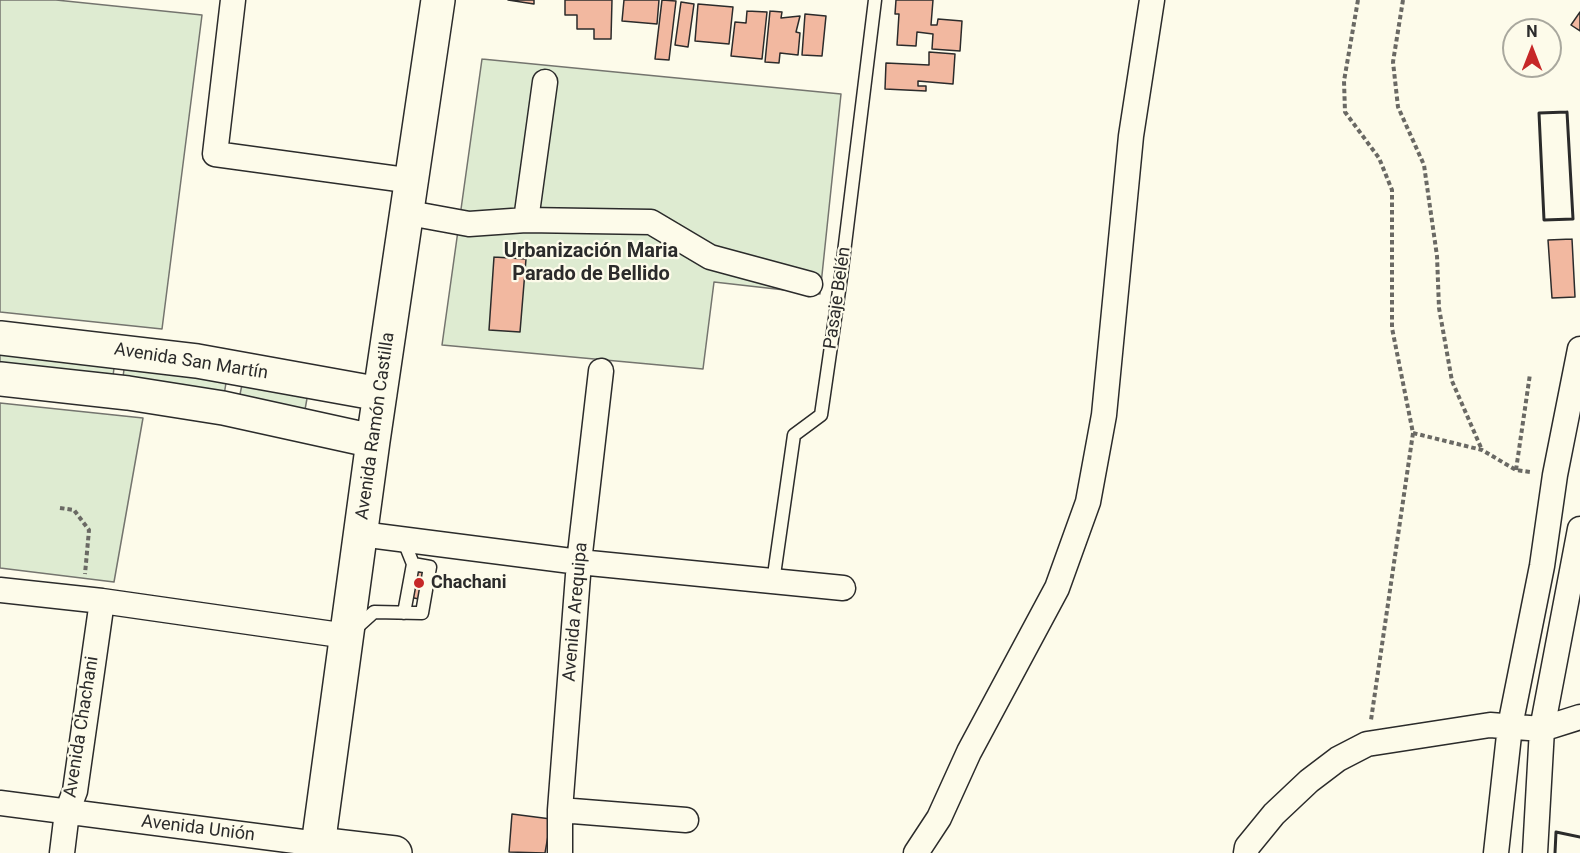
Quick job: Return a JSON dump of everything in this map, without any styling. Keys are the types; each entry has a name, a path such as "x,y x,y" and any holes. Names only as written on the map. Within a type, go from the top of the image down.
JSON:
{"main road":[{"name":"Avenida Ramón Castilla","path":"318,849 373,441 409,213 438,0"},
{"name":"Avenida San Martín","path":"0,338 186,360 380,394"},
{"path":"0,379 128,393 223,408 373,441"},
{"name":"Avenida Unión","path":"318,849 395,853"}],"street":[{"path":"233,0 215,154 413,181"},
{"path":"916,853 939,818 969,752 1057,588 1088,502 1104,415 1131,135 1152,0"},
{"path":"526,220 545,82"},
{"path":"409,213 469,224 526,220 651,222 710,257 810,284"},
{"path":"1496,853 1510,726 1542,566 1555,475 1580,349"},
{"name":"Avenida Arequipa","path":"560,853 560,810 579,562 601,371"},
{"path":"1535,853 1542,729 1580,529"},
{"path":"361,534 579,562 843,588"},
{"path":"0,590 102,601 347,636"},
{"name":"Avenida Chachani","path":"62,853 67,812 75,791 102,601"},
{"path":"1246,853 1247,847 1274,814 1308,780 1338,759 1367,744 1490,725 1542,729 1580,717"},
{"name":"Avenida Unión","path":"0,803 318,849"},
{"path":"560,810 686,820"}],"lane":[{"name":"Pasaje Belén","path":"773,582 794,435 821,416 841,277 875,0"},
{"path":"403,539 413,564 404,613"},
{"path":"347,636 374,612 422,613 430,567 413,564"}],"path":[{"path":"1358,0 1344,81 1345,111 1379,158 1392,190 1392,328 1413,433 1367,744"},
{"path":"1403,0 1393,62 1398,107 1424,165 1437,256 1439,308 1452,381 1482,450"},
{"path":"1516,470 1530,374"},
{"path":"1413,433 1482,450 1516,470 1555,475"},
{"path":"60,508 74,510 89,530 84,580"}],"green space":[{"path":"0,0 56,0 202,15 162,329 0,312"},
{"path":"482,59 841,94 820,294 714,282 703,369 442,345"},
{"path":"0,348 115,360 113,376 0,364"},
{"path":"125,362 227,377 224,395 123,377"},
{"path":"243,380 308,393 304,415 239,399"},
{"path":"0,403 143,418 114,582 0,568"}],"building":[{"path":"508,0 534,0 534,4"},
{"path":"565,0 612,0 611,39 594,39 594,29 577,29 577,15 565,15"},
{"path":"624,0 659,0 657,24 622,21"},
{"path":"662,0 676,1 669,60 655,59"},
{"path":"896,0 933,0 931,25 937,25 938,19 962,21 960,51 932,49 933,34 917,32 916,46 897,45 899,14 895,14"},
{"path":"681,2 694,4 688,47 675,45"},
{"path":"698,4 733,7 729,44 695,41"},
{"path":"747,11 767,12 762,59 731,56 735,22 746,23"},
{"path":"770,11 782,12 781,18 800,16 796,32 800,33 798,55 780,53 779,63 765,62"},
{"path":"1580,12 1580,31 1571,25"},
{"path":"805,14 826,16 822,56 802,55"},
{"path":"929,52 955,54 953,84 918,81 918,86 926,86 926,91 885,89 886,63 929,65"},
{"path":"1572,239 1575,297 1552,298 1548,240"},
{"path":"494,257 526,259 520,332 489,330"},
{"path":"410,566 434,570 429,601 404,596"},
{"path":"512,814 551,819 545,853 509,852"}],"wall":[{"path":"1567,112 1573,219 1544,220 1539,113 1567,112"},
{"path":"1555,853 1556,832 1580,837"}],"place":[{"name":"Chachani","path":"419,583"}],"district":[{"name":"Urbanización Maria Parado de Bellido","path":"591,264"}]}
